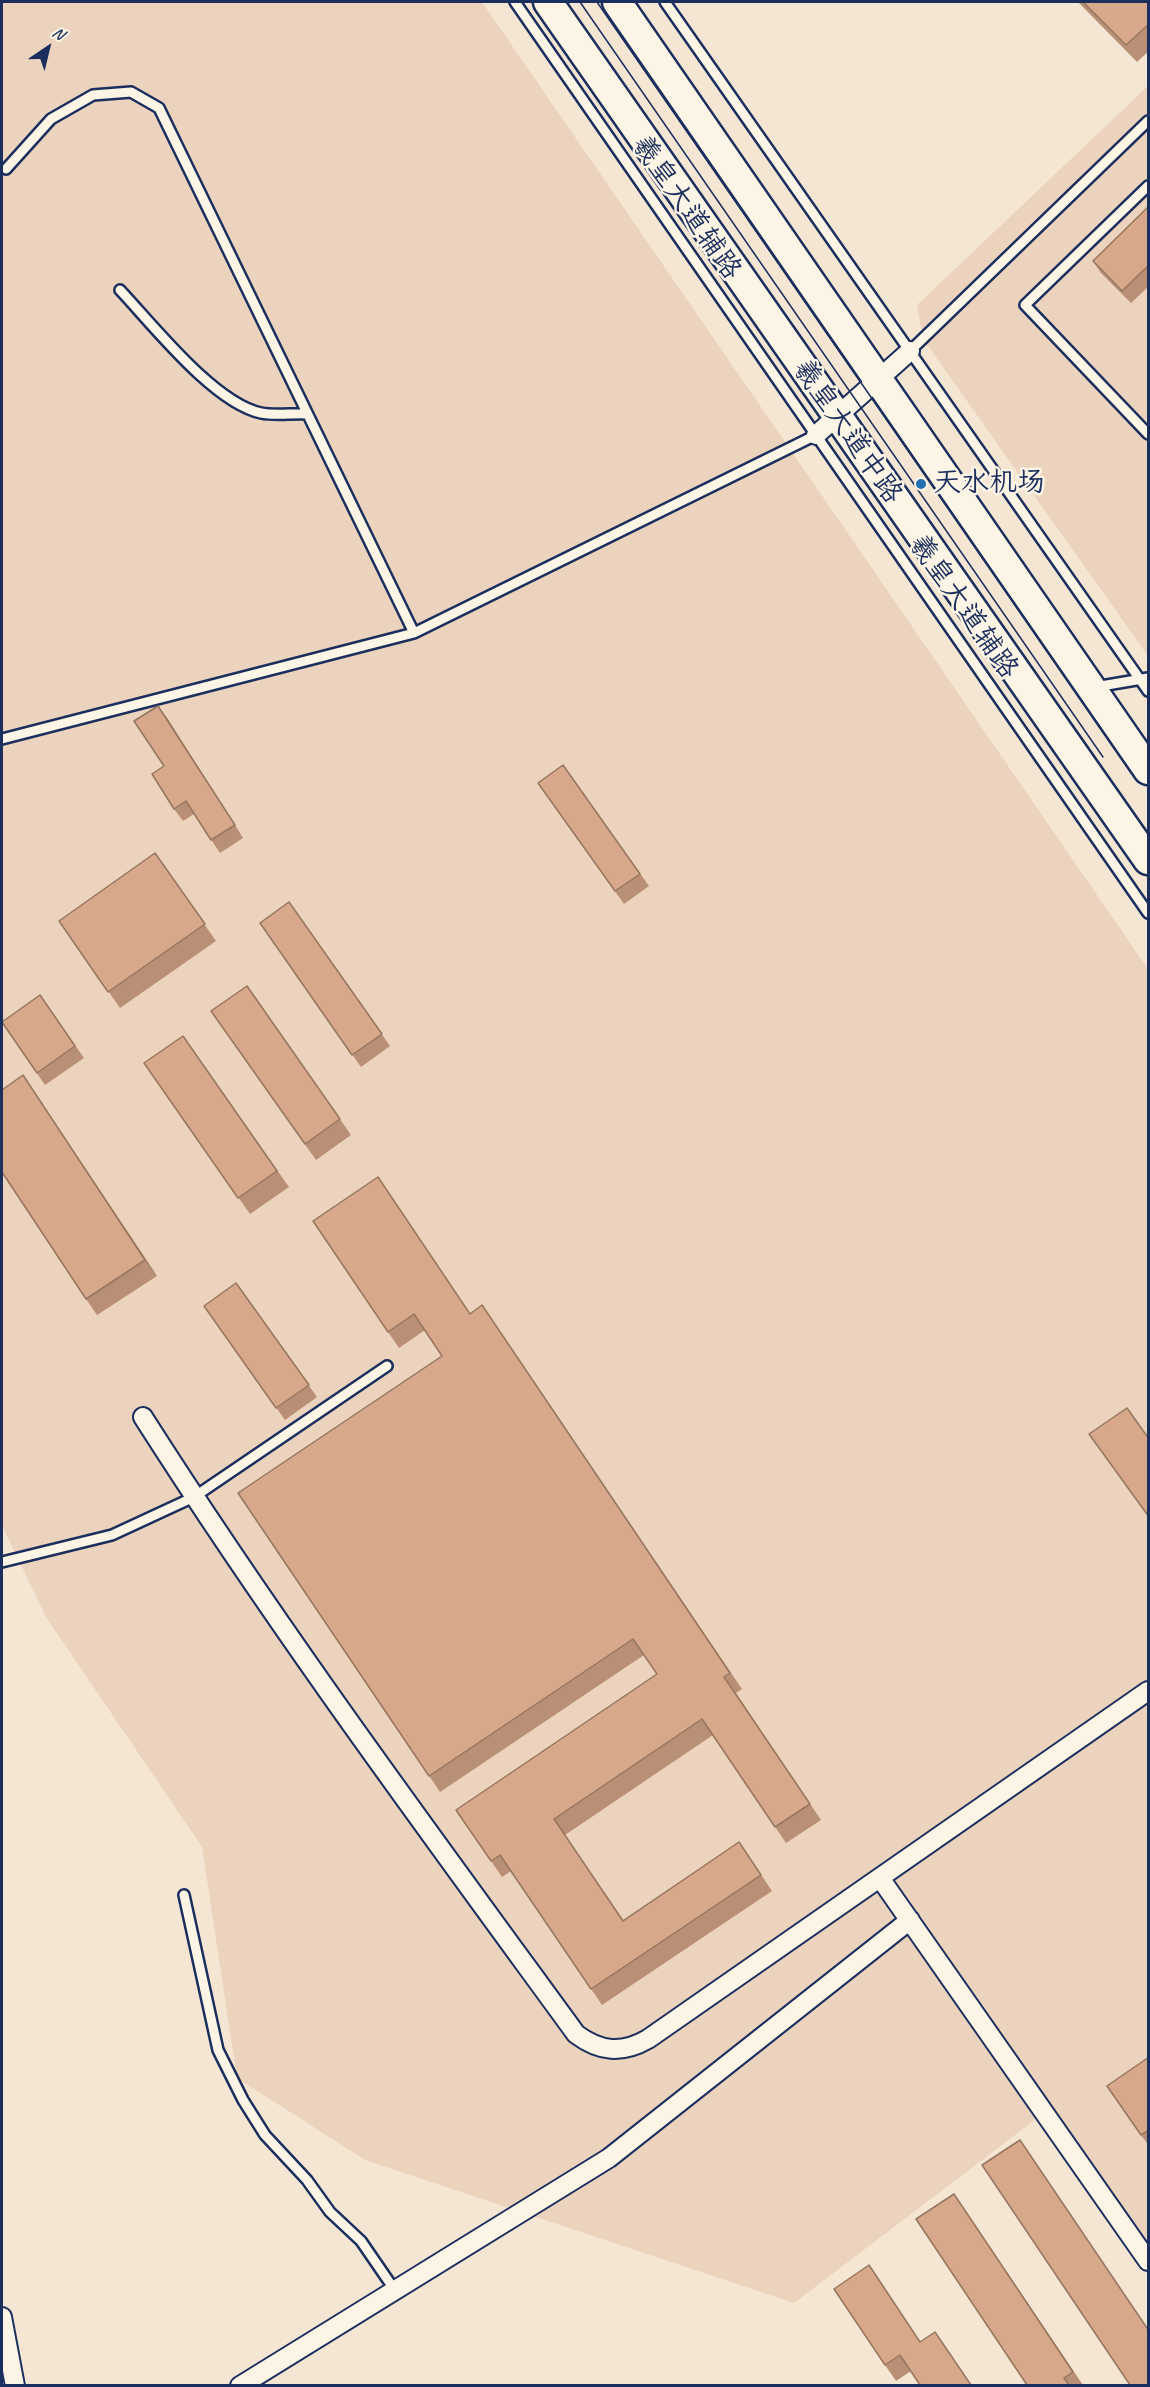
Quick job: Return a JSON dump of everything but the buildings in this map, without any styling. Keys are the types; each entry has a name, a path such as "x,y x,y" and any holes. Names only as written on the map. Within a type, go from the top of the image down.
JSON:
{"main road":[{"name":"羲皇大道中路","path":"548,2 827,427 1149,860"},
{"name":"羲皇大道中路","path":"617,2 877,381 1149,770"}],"street":[{"path":"827,427 910,351"},
{"path":"143,1417 194,1497 411,1808 576,2034 589,2044 620,2050 635,2047 648,2039 1149,1691"},
{"path":"880,1878 1149,2261"},
{"path":"240,2385 609,2158 910,1920"},
{"path":"2,2318 15,2385"}],"lane":[{"name":"羲皇大道辅路","path":"515,2 827,427 1149,913"},
{"path":"665,2 910,351 1145,679 1149,691"},
{"path":"6,168 51,119 93,95 131,92 159,108 414,633"},
{"path":"910,351 1149,121"},
{"path":"1149,186 1025,305 1149,434"},
{"path":"120,290 201,375 225,396 261,413 308,414"},
{"path":"2,739 414,633 827,427"},
{"path":"1091,688 1145,679"},
{"path":"2,1562 111,1535 194,1497 387,1366"},
{"path":"184,1895 218,2050 243,2100 265,2135 307,2180 330,2212 361,2241 394,2289"}],"shaded area":[{"path":"2,2 482,2 1148,969 1148,2259 1044,2113 794,2303 365,2160 237,2078 202,1847 46,1617 2,1525"},
{"path":"1148,86 1148,656 923,339 917,305"}],"tram line":[{"path":"580,2 1103,757"},
{"path":"597,2 1115,749"}],"place":[{"name":"天水机场","path":"921,484"}]}
